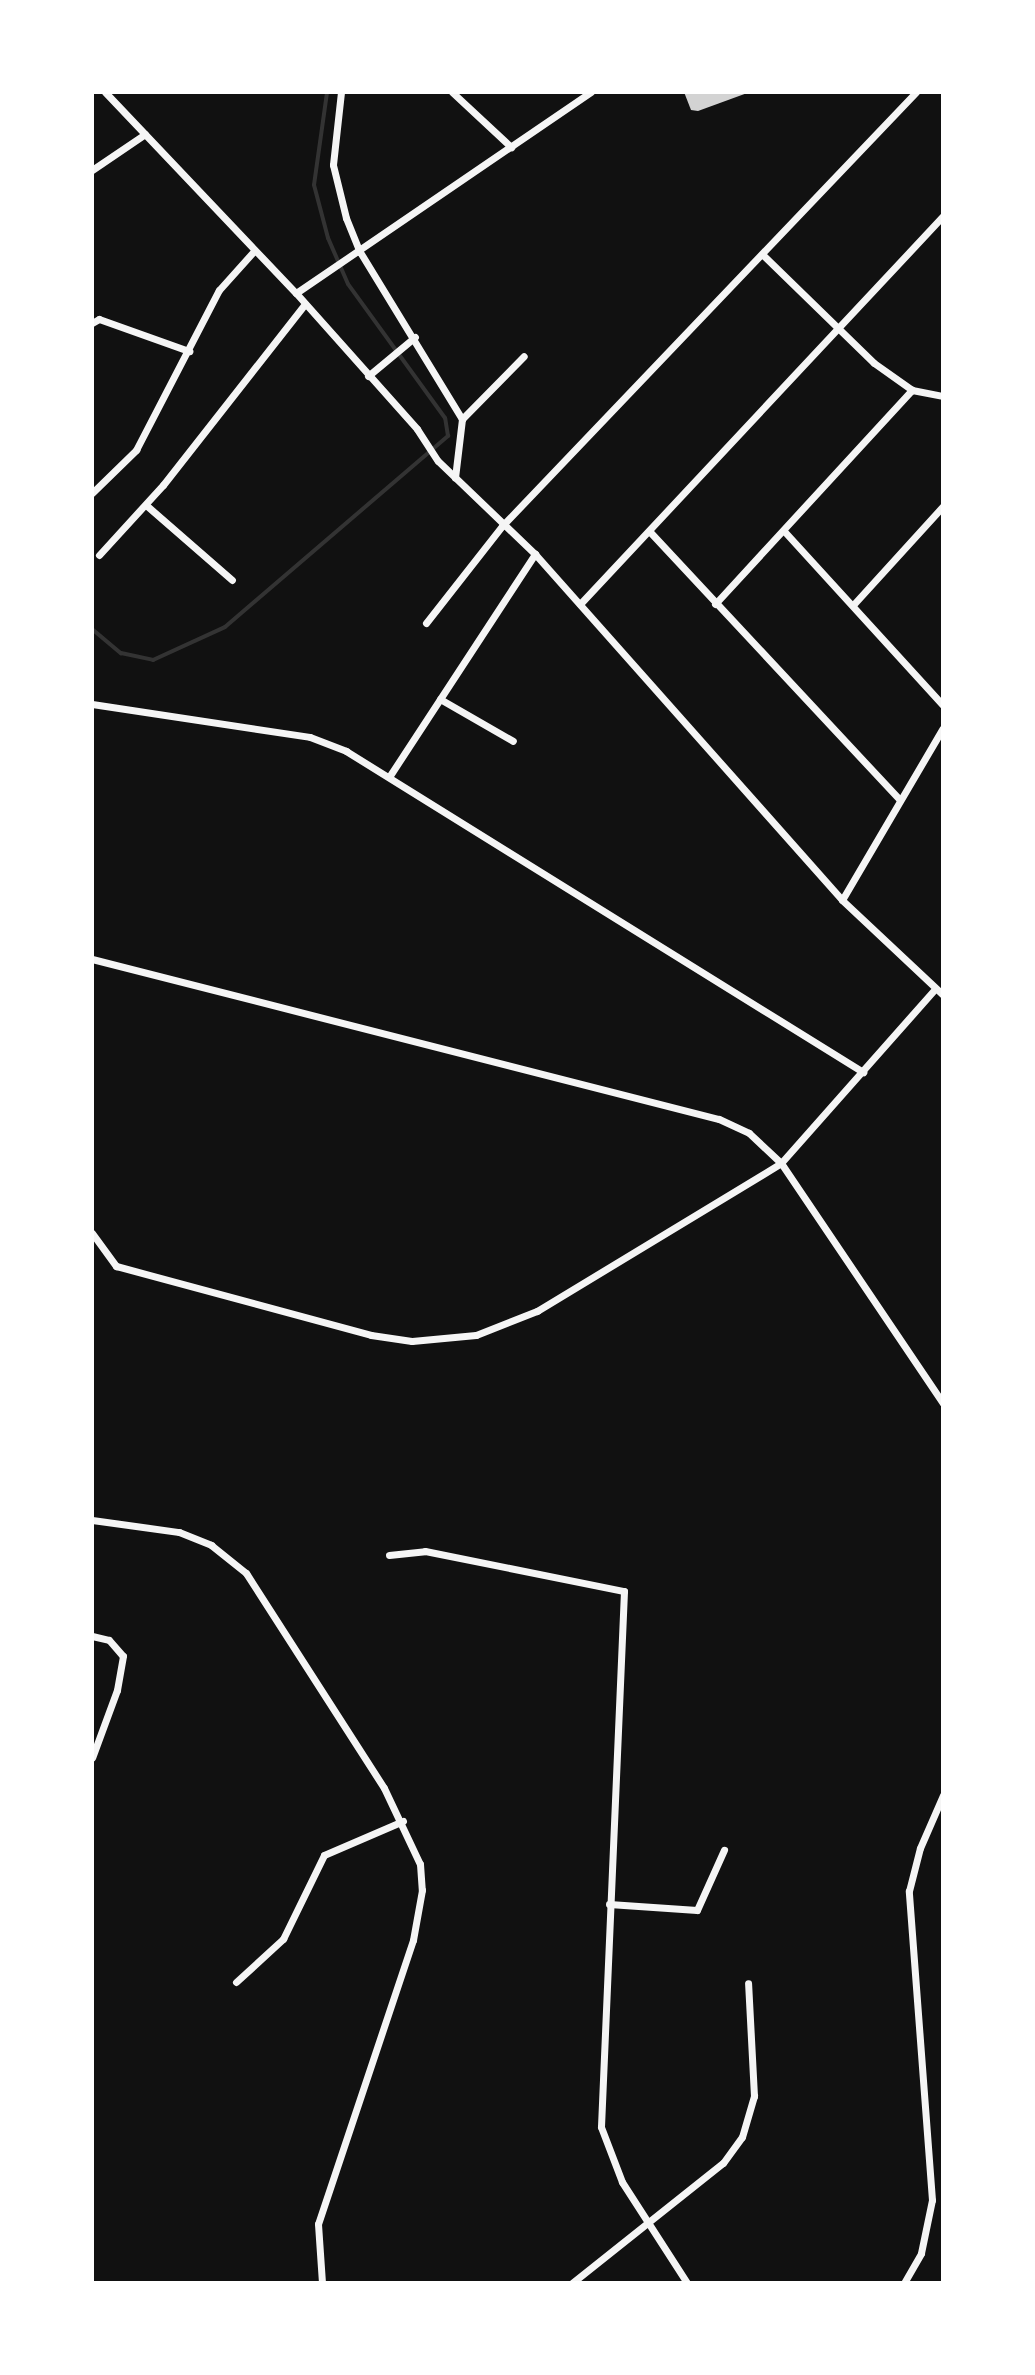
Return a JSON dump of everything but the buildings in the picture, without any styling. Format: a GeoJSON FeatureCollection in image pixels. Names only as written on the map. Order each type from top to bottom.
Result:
{"type":"FeatureCollection","features":[{"type":"Feature","properties":{"kind":"street"},"geometry":{"type":"LineString","coordinates":[[105,92],[296,293],[417,429],[438,461],[502,526],[535,554],[712,759],[842,900],[943,995]]}},
{"type":"Feature","properties":{"kind":"street"},"geometry":{"type":"LineString","coordinates":[[341,92],[333,165],[360,252],[462,419]]}},
{"type":"Feature","properties":{"kind":"street"},"geometry":{"type":"LineString","coordinates":[[452,92],[511,147]]}},
{"type":"Feature","properties":{"kind":"street"},"geometry":{"type":"LineString","coordinates":[[296,293],[591,92]]}},
{"type":"Feature","properties":{"kind":"street"},"geometry":{"type":"LineString","coordinates":[[426,623],[502,526],[764,256],[916,92]]}},
{"type":"Feature","properties":{"kind":"street"},"geometry":{"type":"LineString","coordinates":[[92,170],[145,134]]}},
{"type":"Feature","properties":{"kind":"street"},"geometry":{"type":"LineString","coordinates":[[580,604],[651,533],[746,424],[838,331],[943,216]]}},
{"type":"Feature","properties":{"kind":"street"},"geometry":{"type":"LineString","coordinates":[[92,493],[136,450],[225,279],[254,251]]}},
{"type":"Feature","properties":{"kind":"street"},"geometry":{"type":"LineString","coordinates":[[764,256],[838,331],[912,390],[943,396]]}},
{"type":"Feature","properties":{"kind":"street"},"geometry":{"type":"LineString","coordinates":[[99,555],[146,505],[305,304]]}},
{"type":"Feature","properties":{"kind":"street"},"geometry":{"type":"LineString","coordinates":[[94,319],[189,351]]}},
{"type":"Feature","properties":{"kind":"street"},"geometry":{"type":"LineString","coordinates":[[368,376],[412,340]]}},
{"type":"Feature","properties":{"kind":"street"},"geometry":{"type":"LineString","coordinates":[[455,478],[462,419],[524,356]]}},
{"type":"Feature","properties":{"kind":"street"},"geometry":{"type":"LineString","coordinates":[[715,604],[912,390]]}},
{"type":"Feature","properties":{"kind":"street"},"geometry":{"type":"LineString","coordinates":[[146,505],[232,580]]}},
{"type":"Feature","properties":{"kind":"street"},"geometry":{"type":"LineString","coordinates":[[853,605],[943,506]]}},
{"type":"Feature","properties":{"kind":"street"},"geometry":{"type":"LineString","coordinates":[[784,531],[943,705]]}},
{"type":"Feature","properties":{"kind":"street"},"geometry":{"type":"LineString","coordinates":[[651,533],[899,799]]}},
{"type":"Feature","properties":{"kind":"street"},"geometry":{"type":"LineString","coordinates":[[389,777],[535,554]]}},
{"type":"Feature","properties":{"kind":"street"},"geometry":{"type":"LineString","coordinates":[[440,699],[513,741]]}},
{"type":"Feature","properties":{"kind":"street"},"geometry":{"type":"LineString","coordinates":[[92,704],[310,737],[389,777],[863,1072]]}},
{"type":"Feature","properties":{"kind":"street"},"geometry":{"type":"LineString","coordinates":[[842,900],[943,728]]}},
{"type":"Feature","properties":{"kind":"street"},"geometry":{"type":"LineString","coordinates":[[92,959],[719,1119],[749,1133],[781,1163],[943,1403]]}},
{"type":"Feature","properties":{"kind":"street"},"geometry":{"type":"LineString","coordinates":[[92,1233],[104,1256],[135,1272],[371,1335],[458,1339],[537,1311],[781,1163],[935,989]]}},
{"type":"Feature","properties":{"kind":"street"},"geometry":{"type":"LineString","coordinates":[[92,1520],[179,1532],[211,1545],[246,1573],[403,1821],[420,1864],[422,1890],[413,1940],[318,2224],[322,2283]]}},
{"type":"Feature","properties":{"kind":"street"},"geometry":{"type":"LineString","coordinates":[[389,1555],[425,1551],[624,1591],[601,2127],[622,2182],[687,2283]]}},
{"type":"Feature","properties":{"kind":"street"},"geometry":{"type":"LineString","coordinates":[[92,1636],[115,1645],[123,1668],[92,1758]]}},
{"type":"Feature","properties":{"kind":"street"},"geometry":{"type":"LineString","coordinates":[[904,2283],[923,2245],[932,2200],[909,1891],[920,1848],[943,1795]]}},
{"type":"Feature","properties":{"kind":"street"},"geometry":{"type":"LineString","coordinates":[[236,1982],[283,1939],[324,1855],[403,1821]]}},
{"type":"Feature","properties":{"kind":"street"},"geometry":{"type":"LineString","coordinates":[[609,1904],[697,1910],[724,1850]]}},
{"type":"Feature","properties":{"kind":"street"},"geometry":{"type":"LineString","coordinates":[[572,2283],[723,2163],[742,2137],[755,2087],[746,2016],[748,1983]]}},
{"type":"Feature","properties":{"kind":"waterway"},"geometry":{"type":"LineString","coordinates":[[92,629],[121,653],[153,660],[225,627],[448,436],[445,418],[348,284],[328,238],[314,185],[327,92]]}}]}
